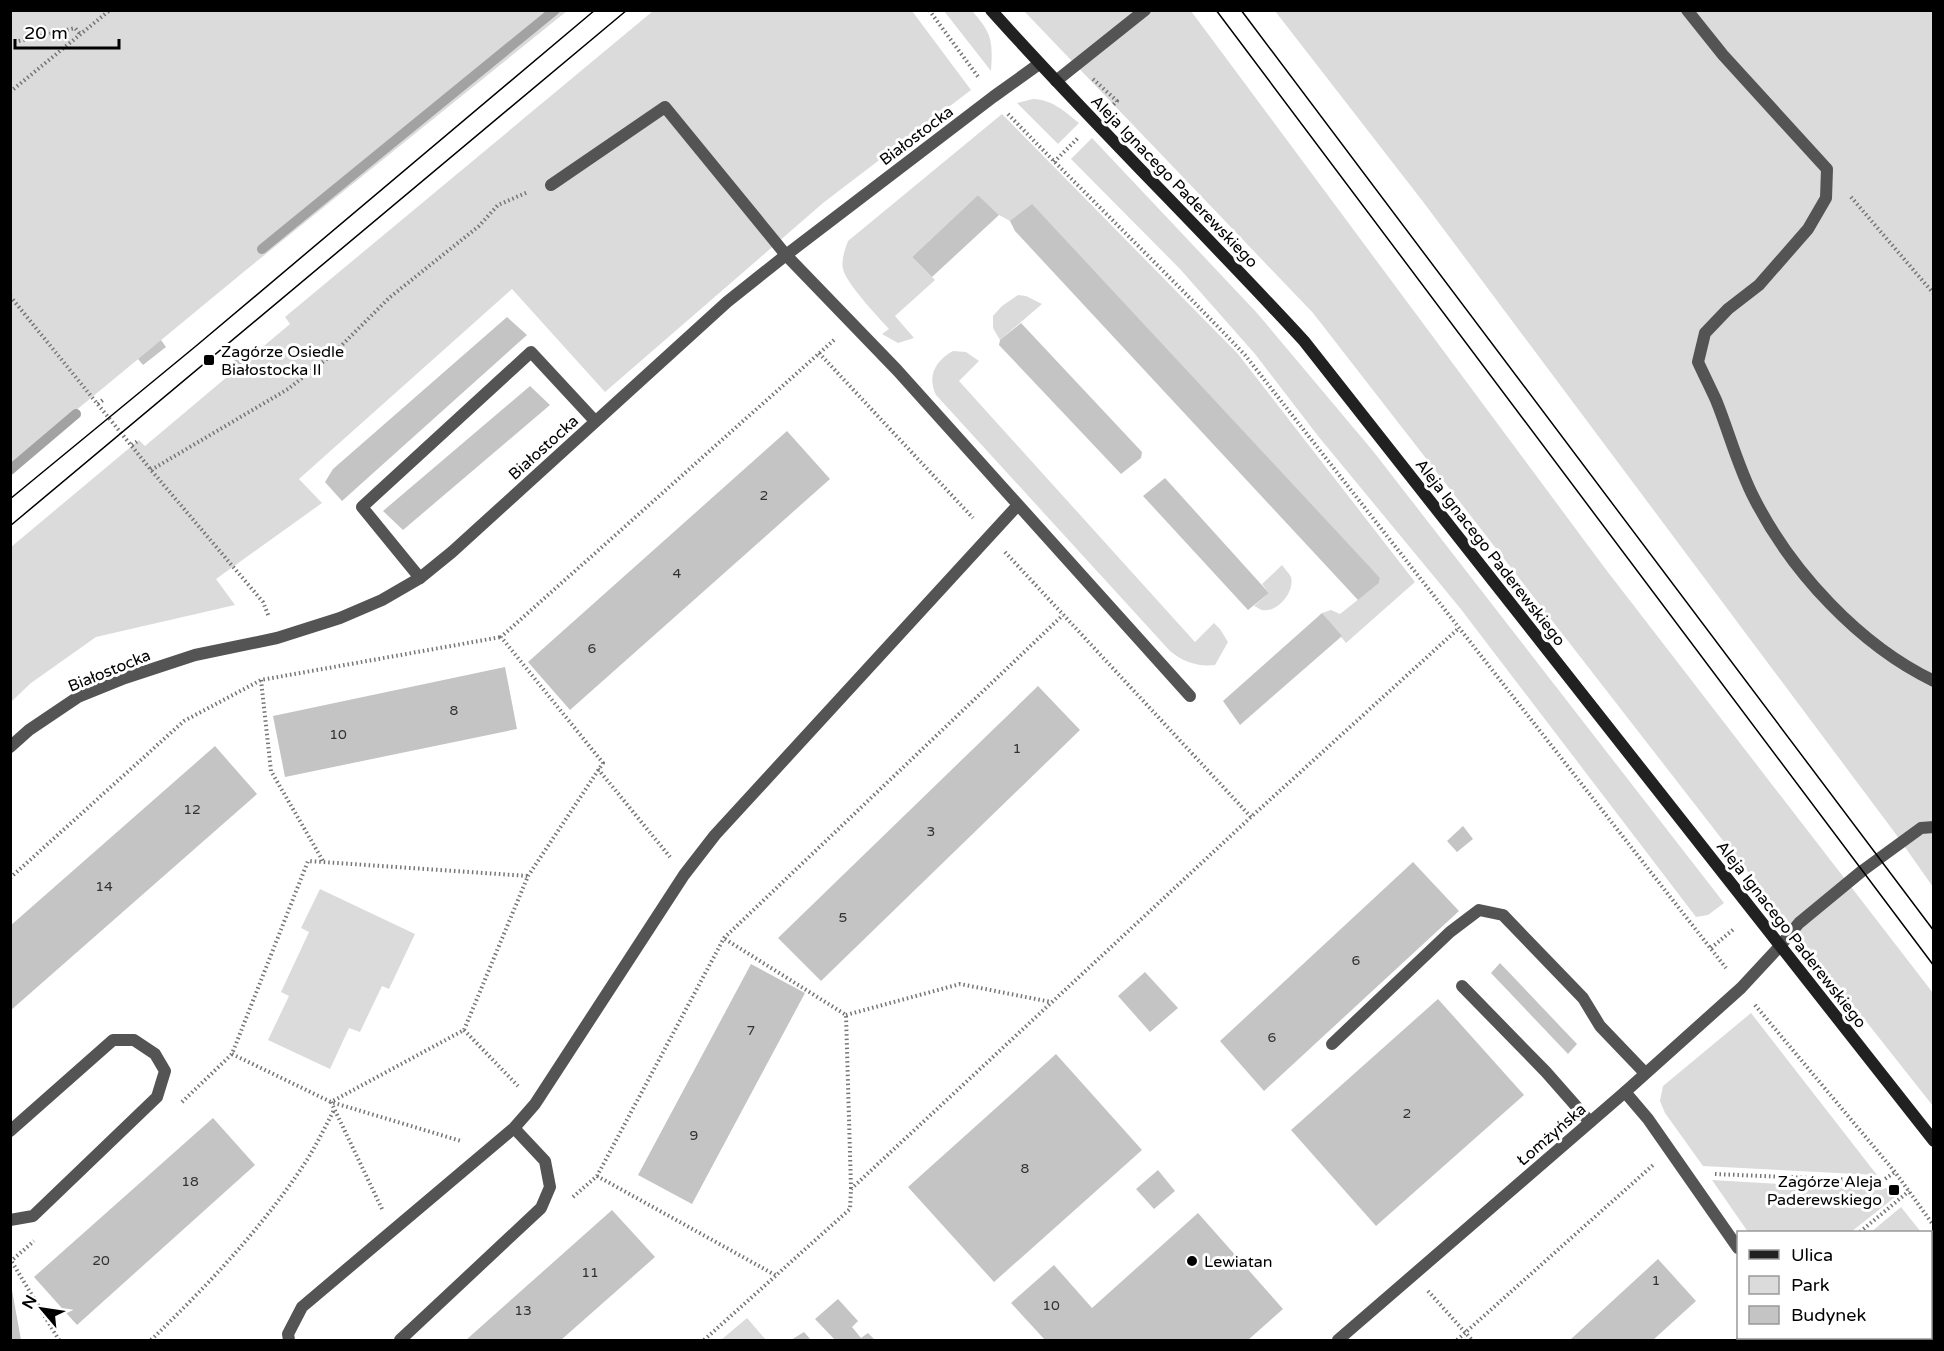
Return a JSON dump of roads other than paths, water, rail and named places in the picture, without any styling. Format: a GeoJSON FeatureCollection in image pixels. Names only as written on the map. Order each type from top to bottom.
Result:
{"type":"FeatureCollection","features":[{"type":"Feature","properties":{"kind":"street","name":"Aleja Ignacego Paderewskiego"},"geometry":{"type":"LineString","coordinates":[[991,10],[1039,64],[1237,268],[1304,341],[1934,1141]]}},
{"type":"Feature","properties":{"kind":"street"},"geometry":{"type":"LineString","coordinates":[[1056,81],[1145,10]]}},
{"type":"Feature","properties":{"kind":"street"},"geometry":{"type":"LineString","coordinates":[[1687,10],[1723,55],[1827,169],[1826,198],[1808,228],[1759,285],[1728,309],[1705,333],[1698,362],[1715,398],[1753,497],[1778,538],[1813,587],[1868,640],[1934,681]]}},
{"type":"Feature","properties":{"kind":"street","name":"Białostocka"},"geometry":{"type":"LineString","coordinates":[[10,747],[29,730],[78,697],[125,678],[195,656],[277,638],[339,618],[382,600],[420,578],[452,552],[727,302],[1039,64]]}},
{"type":"Feature","properties":{"kind":"street"},"geometry":{"type":"LineString","coordinates":[[551,185],[666,107],[786,255],[897,370],[1190,696]]}},
{"type":"Feature","properties":{"kind":"street"},"geometry":{"type":"LineString","coordinates":[[420,578],[362,507],[531,352],[596,421]]}},
{"type":"Feature","properties":{"kind":"street"},"geometry":{"type":"LineString","coordinates":[[289,1341],[288,1334],[302,1307],[514,1128],[535,1104],[684,874],[723,826],[1018,505]]}},
{"type":"Feature","properties":{"kind":"street","name":"Łomżyńska"},"geometry":{"type":"LineString","coordinates":[[1338,1341],[1742,988],[1799,923],[1862,871],[1921,828],[1934,827]]}},
{"type":"Feature","properties":{"kind":"street"},"geometry":{"type":"LineString","coordinates":[[1332,1044],[1450,932],[1479,910],[1503,915],[1583,998],[1600,1026],[1645,1073]]}},
{"type":"Feature","properties":{"kind":"street"},"geometry":{"type":"LineString","coordinates":[[1462,986],[1546,1072],[1590,1122]]}},
{"type":"Feature","properties":{"kind":"street"},"geometry":{"type":"LineString","coordinates":[[10,1131],[113,1040],[134,1040],[155,1054],[165,1071],[158,1097],[33,1216],[10,1220]]}},
{"type":"Feature","properties":{"kind":"street"},"geometry":{"type":"LineString","coordinates":[[1625,1092],[1648,1119],[1737,1247]]}},
{"type":"Feature","properties":{"kind":"street"},"geometry":{"type":"LineString","coordinates":[[400,1341],[541,1208],[550,1187],[545,1161],[514,1128]]}},
{"type":"Feature","properties":{"kind":"waterway"},"geometry":{"type":"LineString","coordinates":[[262,249],[555,10]]}},
{"type":"Feature","properties":{"kind":"waterway"},"geometry":{"type":"LineString","coordinates":[[10,470],[76,414]]}},
{"type":"Feature","properties":{"kind":"tram line"},"geometry":{"type":"LineString","coordinates":[[10,499],[196,346],[595,10]]}},
{"type":"Feature","properties":{"kind":"tram line"},"geometry":{"type":"LineString","coordinates":[[10,526],[627,10]]}},
{"type":"Feature","properties":{"kind":"tram line"},"geometry":{"type":"LineString","coordinates":[[1216,10],[1934,966]]}},
{"type":"Feature","properties":{"kind":"tram line"},"geometry":{"type":"LineString","coordinates":[[1241,10],[1934,931]]}},
{"type":"Feature","properties":{"kind":"place","name":"Zagórze Osiedle Białostocka II"},"geometry":{"type":"Point","coordinates":[209,360]}},
{"type":"Feature","properties":{"kind":"place","name":"Zagórze Aleja Paderewskiego"},"geometry":{"type":"Point","coordinates":[1894,1190]}},
{"type":"Feature","properties":{"kind":"place","name":"Lewiatan"},"geometry":{"type":"Point","coordinates":[1192,1261]}}]}
